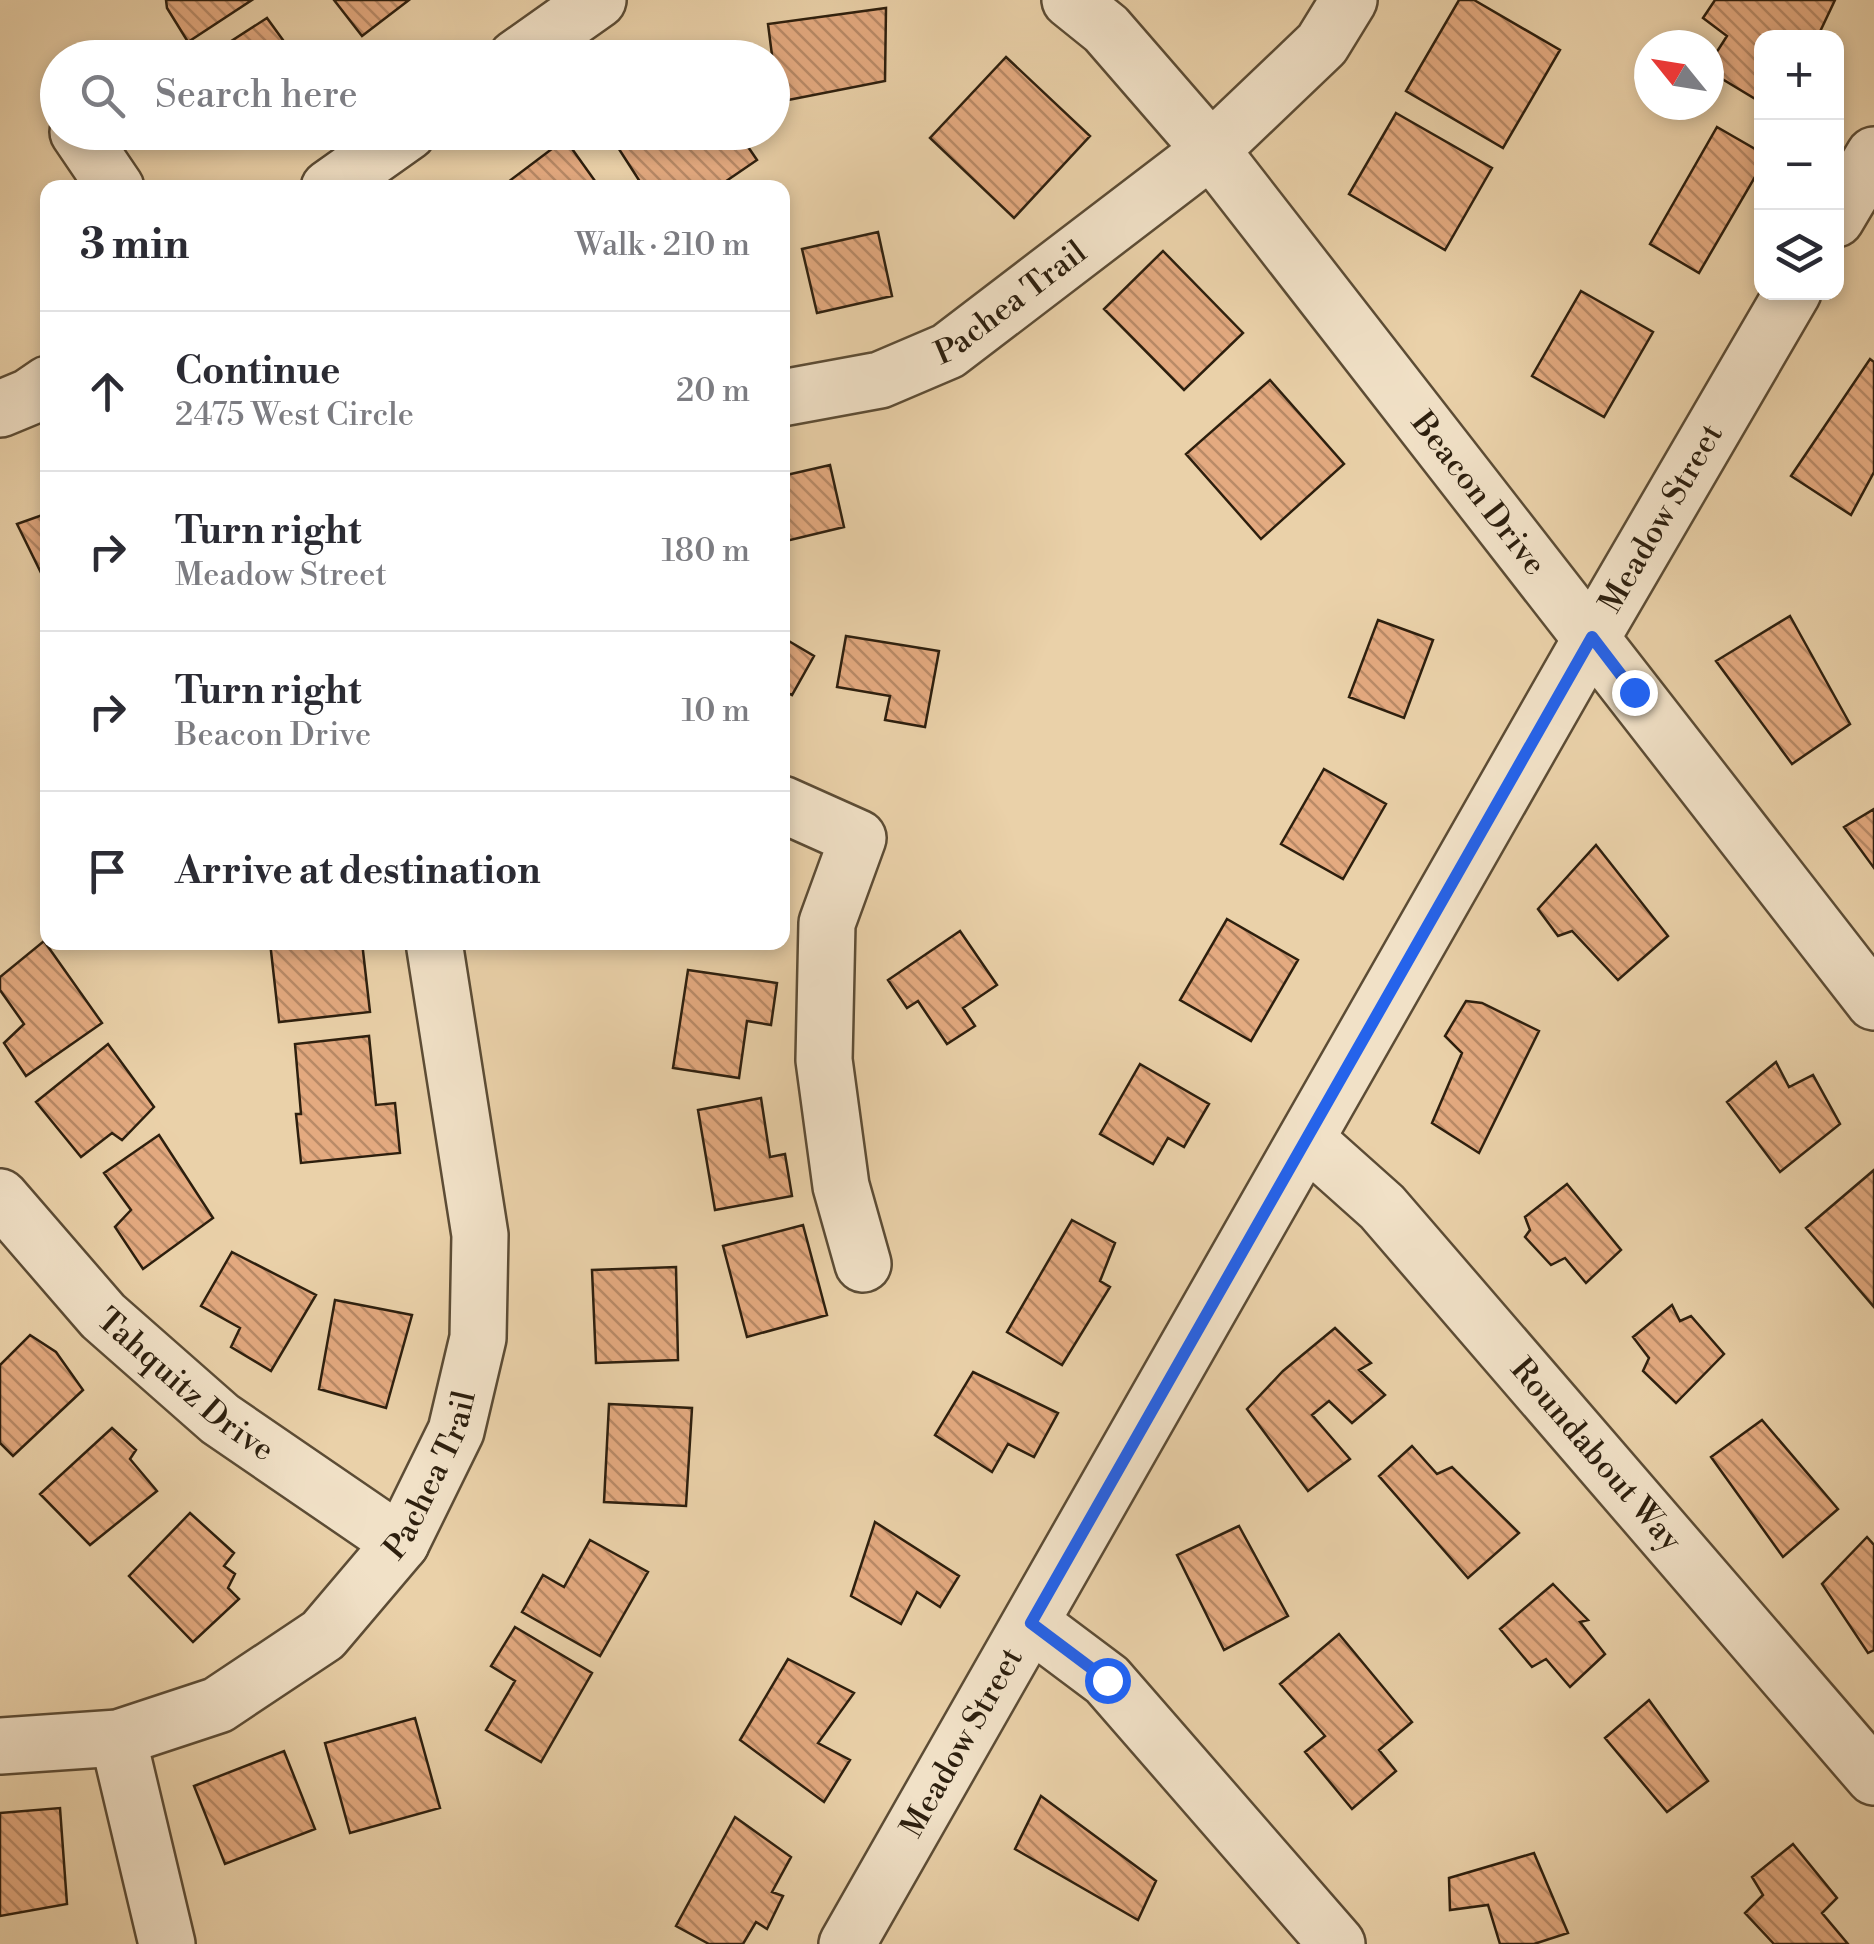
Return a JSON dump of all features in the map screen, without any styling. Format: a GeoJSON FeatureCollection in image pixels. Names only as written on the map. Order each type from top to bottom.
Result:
{"type":"FeatureCollection","features":[{"type":"Feature","properties":{"kind":"street"},"geometry":{"type":"LineString","coordinates":[[541,40],[598,0]]}},
{"type":"Feature","properties":{"kind":"street","name":"Beacon Drive"},"geometry":{"type":"LineString","coordinates":[[1070,0],[1106,29],[1210,150],[1874,1002]]}},
{"type":"Feature","properties":{"kind":"street","name":"Pachea Trail"},"geometry":{"type":"LineString","coordinates":[[790,397],[880,380],[948,351],[1210,150],[1322,44],[1349,0]]}},
{"type":"Feature","properties":{"kind":"street"},"geometry":{"type":"LineString","coordinates":[[90,150],[111,180]]}},
{"type":"Feature","properties":{"kind":"street"},"geometry":{"type":"LineString","coordinates":[[340,180],[383,150]]}},
{"type":"Feature","properties":{"kind":"street"},"geometry":{"type":"LineString","coordinates":[[1841,210],[1874,155]]}},
{"type":"Feature","properties":{"kind":"street","name":"Meadow Street"},"geometry":{"type":"LineString","coordinates":[[847,1944],[1592,637],[1789,300]]}},
{"type":"Feature","properties":{"kind":"street"},"geometry":{"type":"LineString","coordinates":[[0,409],[40,389]]}},
{"type":"Feature","properties":{"kind":"street"},"geometry":{"type":"LineString","coordinates":[[790,808],[858,838],[828,923],[824,1060],[841,1186],[863,1264]]}},
{"type":"Feature","properties":{"kind":"street","name":"Pachea Trail"},"geometry":{"type":"LineString","coordinates":[[0,1746],[118,1738],[218,1705],[324,1635],[401,1543],[456,1431],[478,1338],[480,1235],[435,950]]}},
{"type":"Feature","properties":{"kind":"street","name":"Roundabout Way"},"geometry":{"type":"LineString","coordinates":[[1307,1140],[1382,1208],[1874,1777]]}},
{"type":"Feature","properties":{"kind":"street","name":"Tahquitz Drive"},"geometry":{"type":"LineString","coordinates":[[0,1197],[103,1316],[220,1419],[401,1543]]}},
{"type":"Feature","properties":{"kind":"street"},"geometry":{"type":"LineString","coordinates":[[1031,1623],[1107,1680],[1337,1944]]}},
{"type":"Feature","properties":{"kind":"street"},"geometry":{"type":"LineString","coordinates":[[118,1738],[167,1944]]}},
{"type":"Feature","properties":{"kind":"building"},"geometry":{"type":"Polygon","coordinates":[[[166,0],[252,0],[191,40],[187,40],[166,0]]]}},
{"type":"Feature","properties":{"kind":"building"},"geometry":{"type":"Polygon","coordinates":[[[334,0],[409,0],[362,36],[334,0]]]}},
{"type":"Feature","properties":{"kind":"building"},"geometry":{"type":"Polygon","coordinates":[[[1459,0],[1474,0],[1560,50],[1503,148],[1406,91],[1459,0]]]}},
{"type":"Feature","properties":{"kind":"building"},"geometry":{"type":"Polygon","coordinates":[[[1715,0],[1835,0],[1821,30],[1754,30],[1754,98],[1724,80],[1727,36],[1703,18],[1715,0]]]}},
{"type":"Feature","properties":{"kind":"building"},"geometry":{"type":"Polygon","coordinates":[[[886,8],[885,81],[790,100],[790,40],[770,40],[768,24],[886,8]]]}},
{"type":"Feature","properties":{"kind":"building"},"geometry":{"type":"Polygon","coordinates":[[[267,18],[283,40],[233,40],[267,18]]]}},
{"type":"Feature","properties":{"kind":"building"},"geometry":{"type":"Polygon","coordinates":[[[1006,57],[1090,136],[1014,218],[930,138],[1006,57]]]}},
{"type":"Feature","properties":{"kind":"building"},"geometry":{"type":"Polygon","coordinates":[[[1396,113],[1492,168],[1445,250],[1349,194],[1396,113]]]}},
{"type":"Feature","properties":{"kind":"building"},"geometry":{"type":"Polygon","coordinates":[[[1717,127],[1754,148],[1754,179],[1699,273],[1650,244],[1717,127]]]}},
{"type":"Feature","properties":{"kind":"building"},"geometry":{"type":"Polygon","coordinates":[[[550,150],[573,150],[594,180],[511,180],[550,150]]]}},
{"type":"Feature","properties":{"kind":"building"},"geometry":{"type":"Polygon","coordinates":[[[620,150],[750,150],[757,160],[728,180],[639,180],[620,150]]]}},
{"type":"Feature","properties":{"kind":"building"},"geometry":{"type":"Polygon","coordinates":[[[878,232],[892,296],[817,313],[802,249],[878,232]]]}},
{"type":"Feature","properties":{"kind":"building"},"geometry":{"type":"Polygon","coordinates":[[[1163,251],[1243,333],[1184,390],[1104,309],[1163,251]]]}},
{"type":"Feature","properties":{"kind":"building"},"geometry":{"type":"Polygon","coordinates":[[[1581,291],[1653,332],[1604,417],[1532,376],[1581,291]]]}},
{"type":"Feature","properties":{"kind":"building"},"geometry":{"type":"Polygon","coordinates":[[[1870,359],[1874,362],[1874,472],[1851,515],[1791,476],[1870,359]]]}},
{"type":"Feature","properties":{"kind":"building"},"geometry":{"type":"Polygon","coordinates":[[[1270,380],[1344,464],[1261,539],[1186,454],[1270,380]]]}},
{"type":"Feature","properties":{"kind":"building"},"geometry":{"type":"Polygon","coordinates":[[[830,465],[844,527],[790,540],[790,474],[830,465]]]}},
{"type":"Feature","properties":{"kind":"building"},"geometry":{"type":"Polygon","coordinates":[[[40,516],[40,571],[17,524],[40,516]]]}},
{"type":"Feature","properties":{"kind":"building"},"geometry":{"type":"Polygon","coordinates":[[[1790,616],[1850,724],[1792,764],[1716,661],[1790,616]]]}},
{"type":"Feature","properties":{"kind":"building"},"geometry":{"type":"Polygon","coordinates":[[[1378,620],[1433,640],[1404,718],[1349,697],[1378,620]]]}},
{"type":"Feature","properties":{"kind":"building"},"geometry":{"type":"Polygon","coordinates":[[[846,636],[939,651],[925,727],[885,720],[890,696],[837,687],[846,636]]]}},
{"type":"Feature","properties":{"kind":"building"},"geometry":{"type":"Polygon","coordinates":[[[790,642],[814,656],[790,694],[790,642]]]}},
{"type":"Feature","properties":{"kind":"building"},"geometry":{"type":"Polygon","coordinates":[[[1324,769],[1386,804],[1343,879],[1281,844],[1324,769]]]}},
{"type":"Feature","properties":{"kind":"building"},"geometry":{"type":"Polygon","coordinates":[[[1874,809],[1874,868],[1844,827],[1874,809]]]}},
{"type":"Feature","properties":{"kind":"building"},"geometry":{"type":"Polygon","coordinates":[[[1596,845],[1668,936],[1618,980],[1572,931],[1558,936],[1538,909],[1596,845]]]}},
{"type":"Feature","properties":{"kind":"building"},"geometry":{"type":"Polygon","coordinates":[[[1227,919],[1298,960],[1251,1041],[1180,1000],[1227,919]]]}},
{"type":"Feature","properties":{"kind":"building"},"geometry":{"type":"Polygon","coordinates":[[[960,931],[997,985],[963,1008],[975,1026],[947,1044],[918,1001],[907,1008],[888,980],[960,931]]]}},
{"type":"Feature","properties":{"kind":"building"},"geometry":{"type":"Polygon","coordinates":[[[40,944],[40,950],[50,950],[102,1023],[26,1076],[4,1043],[24,1024],[0,990],[0,977],[40,944]]]}},
{"type":"Feature","properties":{"kind":"building"},"geometry":{"type":"Polygon","coordinates":[[[271,950],[363,950],[370,1012],[279,1022],[271,950]]]}},
{"type":"Feature","properties":{"kind":"building"},"geometry":{"type":"Polygon","coordinates":[[[688,970],[777,983],[771,1025],[747,1021],[739,1078],[673,1068],[688,970]]]}},
{"type":"Feature","properties":{"kind":"building"},"geometry":{"type":"Polygon","coordinates":[[[1466,1001],[1482,1003],[1539,1031],[1479,1153],[1432,1123],[1462,1053],[1445,1036],[1466,1001]]]}},
{"type":"Feature","properties":{"kind":"building"},"geometry":{"type":"Polygon","coordinates":[[[369,1036],[376,1105],[395,1103],[400,1153],[301,1163],[295,1044],[369,1036]]]}},
{"type":"Feature","properties":{"kind":"building"},"geometry":{"type":"Polygon","coordinates":[[[108,1044],[154,1107],[122,1140],[112,1133],[81,1157],[36,1102],[108,1044]]]}},
{"type":"Feature","properties":{"kind":"building"},"geometry":{"type":"Polygon","coordinates":[[[1776,1062],[1789,1087],[1813,1075],[1840,1124],[1780,1172],[1727,1102],[1776,1062]]]}},
{"type":"Feature","properties":{"kind":"building"},"geometry":{"type":"Polygon","coordinates":[[[1140,1064],[1209,1104],[1184,1147],[1168,1138],[1153,1164],[1100,1134],[1140,1064]]]}},
{"type":"Feature","properties":{"kind":"building"},"geometry":{"type":"Polygon","coordinates":[[[761,1098],[770,1157],[785,1154],[792,1196],[715,1210],[698,1110],[761,1098]]]}},
{"type":"Feature","properties":{"kind":"building"},"geometry":{"type":"Polygon","coordinates":[[[159,1135],[213,1218],[143,1269],[115,1227],[131,1210],[104,1173],[159,1135]]]}},
{"type":"Feature","properties":{"kind":"building"},"geometry":{"type":"Polygon","coordinates":[[[1874,1170],[1874,1307],[1806,1228],[1874,1170]]]}},
{"type":"Feature","properties":{"kind":"building"},"geometry":{"type":"Polygon","coordinates":[[[1567,1184],[1621,1250],[1586,1283],[1565,1258],[1551,1265],[1525,1237],[1530,1230],[1525,1217],[1567,1184]]]}},
{"type":"Feature","properties":{"kind":"building"},"geometry":{"type":"Polygon","coordinates":[[[1072,1220],[1115,1243],[1100,1281],[1110,1287],[1062,1365],[1007,1332],[1072,1220]]]}},
{"type":"Feature","properties":{"kind":"building"},"geometry":{"type":"Polygon","coordinates":[[[803,1225],[827,1315],[747,1337],[723,1246],[803,1225]]]}},
{"type":"Feature","properties":{"kind":"building"},"geometry":{"type":"Polygon","coordinates":[[[232,1252],[316,1295],[271,1371],[231,1347],[240,1328],[201,1306],[232,1252]]]}},
{"type":"Feature","properties":{"kind":"building"},"geometry":{"type":"Polygon","coordinates":[[[676,1267],[678,1360],[596,1363],[592,1270],[676,1267]]]}},
{"type":"Feature","properties":{"kind":"building"},"geometry":{"type":"Polygon","coordinates":[[[335,1300],[412,1315],[386,1408],[319,1389],[335,1300]]]}},
{"type":"Feature","properties":{"kind":"building"},"geometry":{"type":"Polygon","coordinates":[[[1672,1305],[1680,1321],[1691,1316],[1724,1354],[1676,1403],[1643,1371],[1649,1358],[1633,1337],[1672,1305]]]}},
{"type":"Feature","properties":{"kind":"building"},"geometry":{"type":"Polygon","coordinates":[[[1335,1328],[1371,1363],[1359,1370],[1385,1395],[1352,1423],[1329,1401],[1312,1415],[1350,1459],[1308,1491],[1247,1409],[1283,1371],[1335,1328]]]}},
{"type":"Feature","properties":{"kind":"building"},"geometry":{"type":"Polygon","coordinates":[[[30,1335],[56,1352],[83,1390],[13,1456],[0,1443],[0,1365],[30,1335]]]}},
{"type":"Feature","properties":{"kind":"building"},"geometry":{"type":"Polygon","coordinates":[[[973,1372],[1058,1413],[1034,1457],[1008,1444],[992,1472],[935,1435],[973,1372]]]}},
{"type":"Feature","properties":{"kind":"building"},"geometry":{"type":"Polygon","coordinates":[[[609,1404],[692,1408],[686,1506],[604,1502],[609,1404]]]}},
{"type":"Feature","properties":{"kind":"building"},"geometry":{"type":"Polygon","coordinates":[[[1762,1420],[1838,1509],[1783,1557],[1711,1457],[1762,1420]]]}},
{"type":"Feature","properties":{"kind":"building"},"geometry":{"type":"Polygon","coordinates":[[[112,1428],[136,1450],[130,1459],[157,1491],[90,1545],[40,1494],[112,1428]]]}},
{"type":"Feature","properties":{"kind":"building"},"geometry":{"type":"Polygon","coordinates":[[[1412,1446],[1437,1474],[1452,1467],[1519,1533],[1468,1578],[1379,1476],[1412,1446]]]}},
{"type":"Feature","properties":{"kind":"building"},"geometry":{"type":"Polygon","coordinates":[[[190,1513],[234,1553],[224,1566],[235,1574],[228,1588],[239,1599],[193,1642],[129,1576],[190,1513]]]}},
{"type":"Feature","properties":{"kind":"building"},"geometry":{"type":"Polygon","coordinates":[[[875,1522],[959,1576],[940,1607],[917,1592],[901,1624],[851,1596],[875,1522]]]}},
{"type":"Feature","properties":{"kind":"building"},"geometry":{"type":"Polygon","coordinates":[[[1239,1526],[1288,1616],[1224,1650],[1177,1555],[1239,1526]]]}},
{"type":"Feature","properties":{"kind":"building"},"geometry":{"type":"Polygon","coordinates":[[[1867,1537],[1874,1545],[1874,1650],[1868,1653],[1822,1584],[1867,1537]]]}},
{"type":"Feature","properties":{"kind":"building"},"geometry":{"type":"Polygon","coordinates":[[[590,1540],[648,1572],[600,1656],[522,1612],[543,1575],[564,1587],[590,1540]]]}},
{"type":"Feature","properties":{"kind":"building"},"geometry":{"type":"Polygon","coordinates":[[[1553,1584],[1588,1620],[1580,1622],[1605,1654],[1570,1687],[1546,1659],[1532,1667],[1500,1629],[1553,1584]]]}},
{"type":"Feature","properties":{"kind":"building"},"geometry":{"type":"Polygon","coordinates":[[[515,1627],[592,1673],[541,1762],[486,1730],[515,1681],[491,1666],[515,1627]]]}},
{"type":"Feature","properties":{"kind":"building"},"geometry":{"type":"Polygon","coordinates":[[[1339,1634],[1412,1722],[1379,1750],[1396,1771],[1352,1809],[1305,1752],[1325,1736],[1280,1684],[1339,1634]]]}},
{"type":"Feature","properties":{"kind":"building"},"geometry":{"type":"Polygon","coordinates":[[[788,1659],[854,1693],[818,1743],[850,1760],[824,1802],[740,1740],[788,1659]]]}},
{"type":"Feature","properties":{"kind":"building"},"geometry":{"type":"Polygon","coordinates":[[[1649,1700],[1708,1781],[1667,1812],[1605,1738],[1649,1700]]]}},
{"type":"Feature","properties":{"kind":"building"},"geometry":{"type":"Polygon","coordinates":[[[415,1718],[440,1808],[350,1833],[325,1743],[415,1718]]]}},
{"type":"Feature","properties":{"kind":"building"},"geometry":{"type":"Polygon","coordinates":[[[284,1751],[315,1829],[225,1864],[194,1786],[284,1751]]]}},
{"type":"Feature","properties":{"kind":"building"},"geometry":{"type":"Polygon","coordinates":[[[1041,1796],[1156,1881],[1138,1920],[1015,1849],[1041,1796]]]}},
{"type":"Feature","properties":{"kind":"building"},"geometry":{"type":"Polygon","coordinates":[[[60,1808],[67,1904],[0,1916],[0,1813],[60,1808]]]}},
{"type":"Feature","properties":{"kind":"building"},"geometry":{"type":"Polygon","coordinates":[[[735,1817],[791,1857],[772,1892],[783,1896],[767,1929],[756,1922],[743,1944],[709,1944],[676,1926],[735,1817]]]}},
{"type":"Feature","properties":{"kind":"building"},"geometry":{"type":"Polygon","coordinates":[[[1793,1844],[1837,1898],[1822,1913],[1848,1944],[1774,1944],[1745,1913],[1763,1895],[1752,1877],[1793,1844]]]}},
{"type":"Feature","properties":{"kind":"building"},"geometry":{"type":"Polygon","coordinates":[[[1534,1853],[1568,1933],[1534,1944],[1500,1944],[1488,1905],[1450,1910],[1449,1878],[1534,1853]]]}},
{"type":"Feature","properties":{"kind":"route"},"geometry":{"type":"LineString","coordinates":[[1107,1680],[1031,1623],[1592,637],[1634,692]]}}]}
